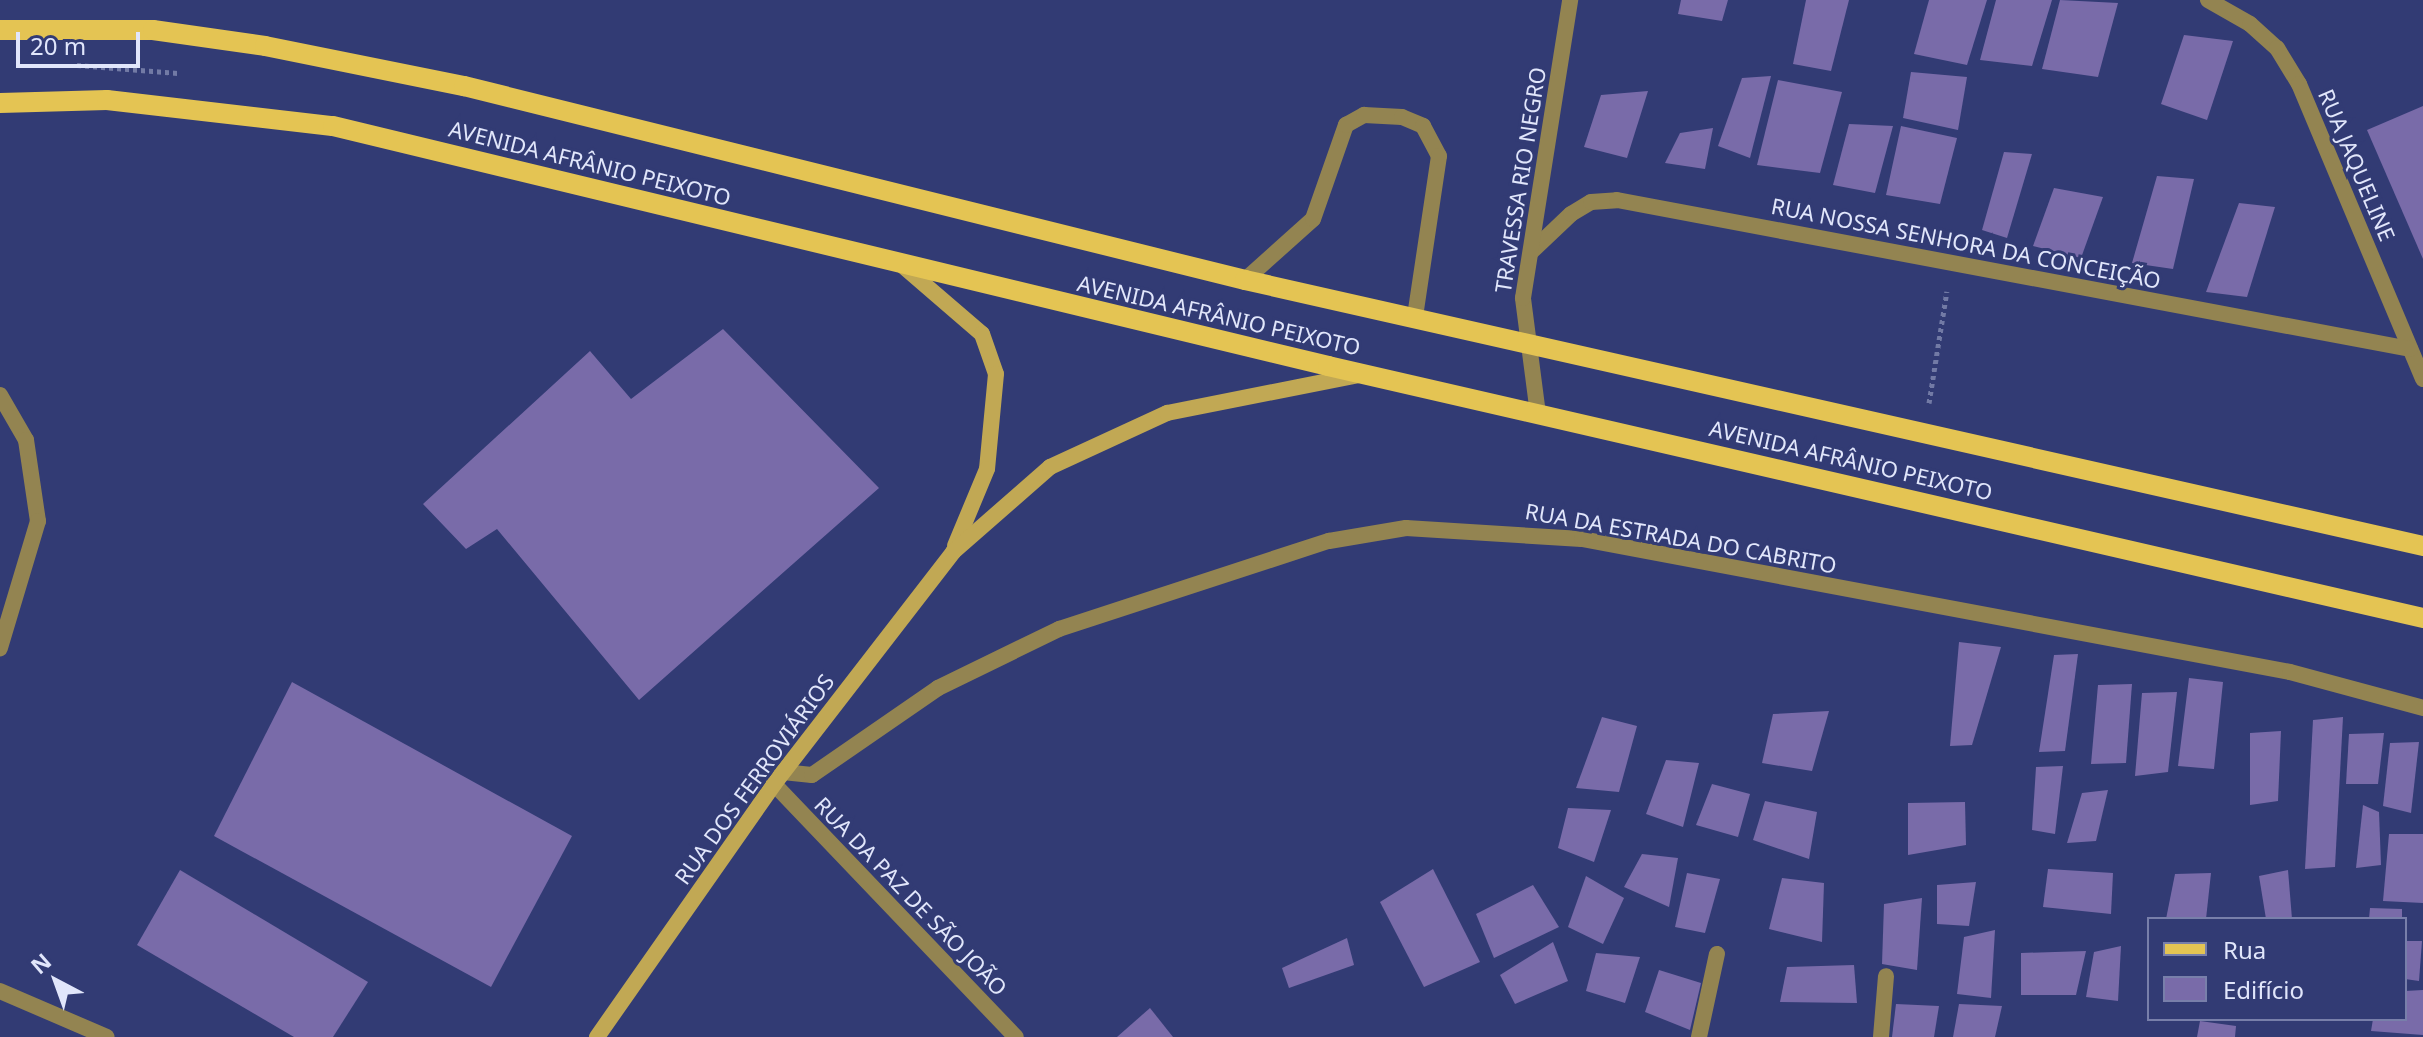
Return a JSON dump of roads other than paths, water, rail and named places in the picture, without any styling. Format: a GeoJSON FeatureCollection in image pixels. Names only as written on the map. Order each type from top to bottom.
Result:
{"type":"FeatureCollection","features":[{"type":"Feature","properties":{"kind":"main road","name":"AVENIDA AFRÂNIO PEIXOTO"},"geometry":{"type":"LineString","coordinates":[[0,30],[153,30],[360,64],[1245,280],[1924,436],[2423,546]]}},
{"type":"Feature","properties":{"kind":"main road","name":"AVENIDA AFRÂNIO PEIXOTO"},"geometry":{"type":"LineString","coordinates":[[0,103],[107,100],[333,126],[903,266],[2423,618]]}},
{"type":"Feature","properties":{"kind":"main road","name":"RUA DOS FERROVIÁRIOS"},"geometry":{"type":"LineString","coordinates":[[903,266],[953,304],[982,334],[996,374],[987,469],[953,552]]}},
{"type":"Feature","properties":{"kind":"main road","name":"RUA DOS FERROVIÁRIOS"},"geometry":{"type":"LineString","coordinates":[[597,1037],[778,778],[953,552],[1050,467],[1109,437],[1167,413],[1365,374]]}},
{"type":"Feature","properties":{"kind":"street","name":"TRAVESSA RIO NEGRO"},"geometry":{"type":"LineString","coordinates":[[1538,414],[1523,298],[1570,0]]}},
{"type":"Feature","properties":{"kind":"street","name":"RUA JAQUELINE"},"geometry":{"type":"LineString","coordinates":[[2208,0],[2250,24],[2277,48],[2299,84],[2423,379]]}},
{"type":"Feature","properties":{"kind":"street"},"geometry":{"type":"LineString","coordinates":[[1245,280],[1313,219],[1346,125],[1364,115],[1402,117],[1423,126],[1439,156],[1415,317]]}},
{"type":"Feature","properties":{"kind":"street","name":"RUA NOSSA SENHORA DA CONCEIÇÃO"},"geometry":{"type":"LineString","coordinates":[[1531,252],[1571,214],[1591,202],[1617,200],[2410,349]]}},
{"type":"Feature","properties":{"kind":"street"},"geometry":{"type":"LineString","coordinates":[[0,395],[26,440],[38,521],[0,648]]}},
{"type":"Feature","properties":{"kind":"street","name":"RUA DA ESTRADA DO CABRITO"},"geometry":{"type":"LineString","coordinates":[[778,778],[812,775],[938,688],[1059,629],[1329,541],[1406,528],[1582,539],[2290,672],[2423,708]]}},
{"type":"Feature","properties":{"kind":"street","name":"RUA DA PAZ DE SÃO JOÃO"},"geometry":{"type":"LineString","coordinates":[[778,778],[1016,1037]]}},
{"type":"Feature","properties":{"kind":"street"},"geometry":{"type":"LineString","coordinates":[[1699,1037],[1717,954]]}},
{"type":"Feature","properties":{"kind":"street"},"geometry":{"type":"LineString","coordinates":[[1881,1037],[1886,976]]}},
{"type":"Feature","properties":{"kind":"street"},"geometry":{"type":"LineString","coordinates":[[0,991],[107,1037]]}}]}
